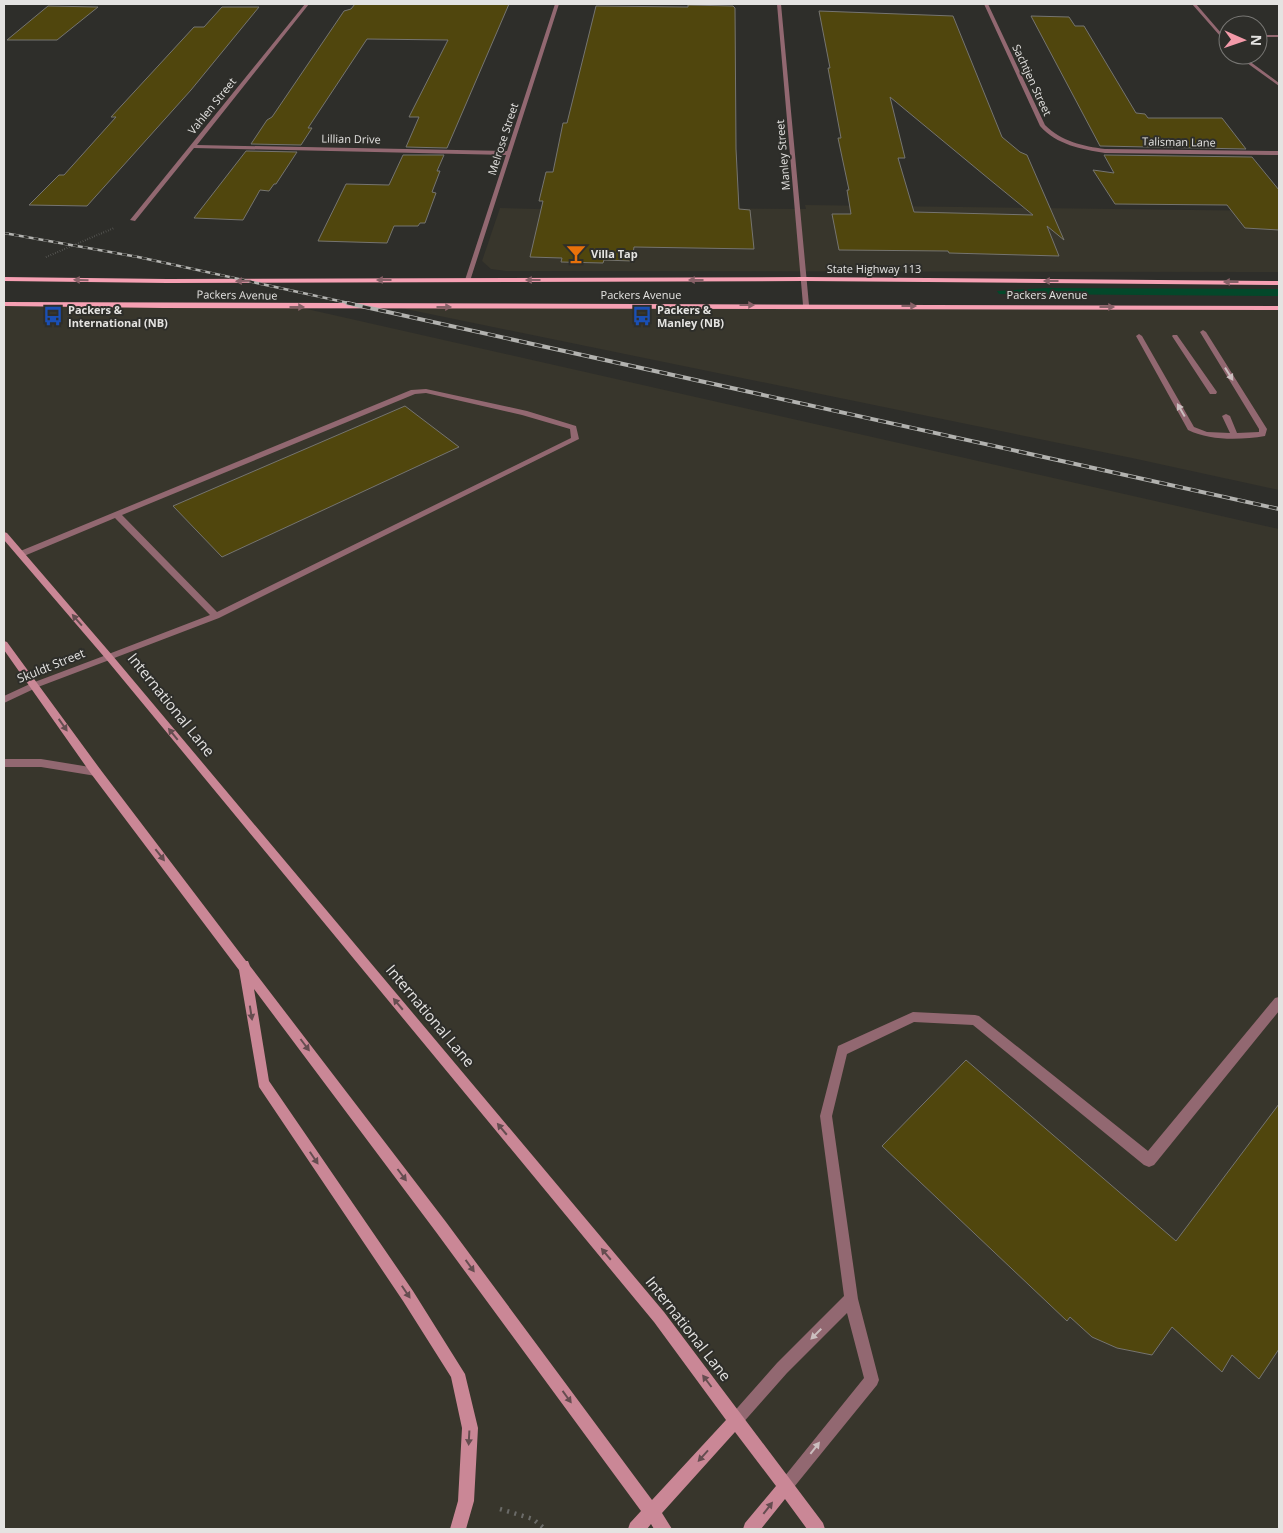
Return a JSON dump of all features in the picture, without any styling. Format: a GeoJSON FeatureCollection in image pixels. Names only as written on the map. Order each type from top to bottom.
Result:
{"type":"FeatureCollection","features":[{"type":"Feature","properties":{"kind":"main road","name":"Packers Avenue"},"geometry":{"type":"LineString","coordinates":[[4,279],[468,280]]}},
{"type":"Feature","properties":{"kind":"main road","name":"State Highway 113"},"geometry":{"type":"LineString","coordinates":[[468,280],[804,279],[1279,283]]}},
{"type":"Feature","properties":{"kind":"main road","name":"Packers Avenue"},"geometry":{"type":"LineString","coordinates":[[4,304],[355,307],[806,305],[1279,308]]}},
{"type":"Feature","properties":{"kind":"main road","name":"International Lane"},"geometry":{"type":"LineString","coordinates":[[4,535],[109,657],[659,1317],[817,1529]]}},
{"type":"Feature","properties":{"kind":"main road"},"geometry":{"type":"LineString","coordinates":[[4,644],[96,772],[244,964],[442,1227],[664,1529]]}},
{"type":"Feature","properties":{"kind":"main road"},"geometry":{"type":"LineString","coordinates":[[244,964],[263,1083],[408,1296],[458,1374],[470,1428],[466,1501],[458,1529]]}},
{"type":"Feature","properties":{"kind":"main road"},"geometry":{"type":"LineString","coordinates":[[636,1529],[736,1420]]}},
{"type":"Feature","properties":{"kind":"main road"},"geometry":{"type":"LineString","coordinates":[[751,1529],[785,1486]]}},
{"type":"Feature","properties":{"kind":"street","name":"Vahlen Street"},"geometry":{"type":"LineString","coordinates":[[133,220],[307,4]]}},
{"type":"Feature","properties":{"kind":"street","name":"Melrose Street"},"geometry":{"type":"LineString","coordinates":[[468,280],[557,4]]}},
{"type":"Feature","properties":{"kind":"street","name":"Manley Street"},"geometry":{"type":"LineString","coordinates":[[779,4],[806,305]]}},
{"type":"Feature","properties":{"kind":"street","name":"Sachtjen Street"},"geometry":{"type":"LineString","coordinates":[[986,4],[1043,126],[1050,135],[1079,146]]}},
{"type":"Feature","properties":{"kind":"street"},"geometry":{"type":"LineString","coordinates":[[1194,4],[1218,33]]}},
{"type":"Feature","properties":{"kind":"street"},"geometry":{"type":"LineString","coordinates":[[1252,65],[1279,85]]}},
{"type":"Feature","properties":{"kind":"street","name":"Lillian Drive"},"geometry":{"type":"LineString","coordinates":[[193,146],[509,153]]}},
{"type":"Feature","properties":{"kind":"street","name":"Talisman Lane"},"geometry":{"type":"LineString","coordinates":[[1079,146],[1105,151],[1279,153]]}},
{"type":"Feature","properties":{"kind":"street"},"geometry":{"type":"LineString","coordinates":[[1138,336],[1191,428],[1198,432],[1210,434],[1262,434],[1263,429],[1203,332]]}},
{"type":"Feature","properties":{"kind":"street"},"geometry":{"type":"LineString","coordinates":[[1175,336],[1213,392]]}},
{"type":"Feature","properties":{"kind":"street","name":"Skuldt Street"},"geometry":{"type":"LineString","coordinates":[[4,700],[35,685],[216,616],[575,439],[573,428],[524,413],[426,391],[414,392],[116,515]]}},
{"type":"Feature","properties":{"kind":"street"},"geometry":{"type":"LineString","coordinates":[[1226,416],[1234,434]]}},
{"type":"Feature","properties":{"kind":"street"},"geometry":{"type":"LineString","coordinates":[[21,554],[116,515],[216,616]]}},
{"type":"Feature","properties":{"kind":"street"},"geometry":{"type":"LineString","coordinates":[[4,763],[41,763],[96,772]]}},
{"type":"Feature","properties":{"kind":"street"},"geometry":{"type":"LineString","coordinates":[[785,1486],[872,1380],[851,1299],[826,1116],[842,1050],[913,1016],[976,1020],[1149,1160],[1279,1002]]}},
{"type":"Feature","properties":{"kind":"street"},"geometry":{"type":"LineString","coordinates":[[736,1420],[782,1368],[851,1299]]}},
{"type":"Feature","properties":{"kind":"path"},"geometry":{"type":"LineString","coordinates":[[42,259],[133,220]]}},
{"type":"Feature","properties":{"kind":"path"},"geometry":{"type":"LineString","coordinates":[[500,1509],[533,1519],[545,1529]]}},
{"type":"Feature","properties":{"kind":"shaded area"},"geometry":{"type":"Polygon","coordinates":[[[805,205],[1279,211],[1279,272],[506,271],[491,269],[482,261],[500,208],[646,212],[647,208],[806,209],[805,205]]]}},
{"type":"Feature","properties":{"kind":"shaded area"},"geometry":{"type":"Polygon","coordinates":[[[4,304],[298,307],[1279,529],[1279,1529],[4,1529],[4,304]]]}},
{"type":"Feature","properties":{"kind":"shaded area"},"geometry":{"type":"Polygon","coordinates":[[[806,305],[1279,308],[1279,490],[1132,458],[396,307],[806,305]]]}},
{"type":"Feature","properties":{"kind":"green space"},"geometry":{"type":"Polygon","coordinates":[[[1046,288],[1279,289],[1279,296],[999,294],[997,291],[1046,288]]]}},
{"type":"Feature","properties":{"kind":"building"},"geometry":{"type":"Polygon","coordinates":[[[355,4],[509,4],[447,148],[406,147],[419,117],[409,117],[448,40],[367,39],[308,128],[312,128],[301,145],[251,144],[267,120],[272,117],[344,11],[351,9],[355,4]]]}},
{"type":"Feature","properties":{"kind":"building"},"geometry":{"type":"Polygon","coordinates":[[[688,5],[733,6],[735,8],[736,149],[739,209],[750,210],[754,249],[634,247],[632,261],[604,260],[603,263],[561,262],[562,258],[530,257],[543,201],[539,201],[546,172],[553,172],[563,123],[567,123],[596,6],[688,7],[688,5]]]}},
{"type":"Feature","properties":{"kind":"building"},"geometry":{"type":"Polygon","coordinates":[[[48,6],[98,7],[57,40],[7,40],[48,6]]]}},
{"type":"Feature","properties":{"kind":"building"},"geometry":{"type":"Polygon","coordinates":[[[222,7],[259,7],[191,90],[87,206],[29,205],[59,175],[64,175],[116,117],[111,117],[194,27],[204,27],[222,7]]]}},
{"type":"Feature","properties":{"kind":"building"},"geometry":{"type":"Polygon","coordinates":[[[819,11],[953,16],[1002,137],[1020,152],[1027,155],[1064,240],[1047,226],[1059,256],[949,253],[948,251],[839,250],[832,214],[851,214],[847,190],[849,190],[838,138],[841,138],[828,68],[830,68],[819,11]],[[890,97],[905,158],[898,158],[914,212],[1033,215],[890,97]]]}},
{"type":"Feature","properties":{"kind":"building"},"geometry":{"type":"Polygon","coordinates":[[[1031,16],[1069,17],[1075,26],[1084,26],[1136,113],[1145,114],[1148,118],[1222,118],[1246,149],[1100,146],[1031,16]]]}},
{"type":"Feature","properties":{"kind":"building"},"geometry":{"type":"Polygon","coordinates":[[[246,151],[297,152],[276,184],[269,191],[260,190],[243,220],[194,218],[246,151]]]}},
{"type":"Feature","properties":{"kind":"building"},"geometry":{"type":"Polygon","coordinates":[[[403,155],[444,155],[437,171],[440,171],[432,192],[436,193],[425,223],[420,223],[418,226],[394,226],[387,243],[318,241],[346,184],[389,185],[403,155]]]}},
{"type":"Feature","properties":{"kind":"building"},"geometry":{"type":"Polygon","coordinates":[[[1104,155],[1252,157],[1279,190],[1279,230],[1245,228],[1227,205],[1115,204],[1093,170],[1114,173],[1104,155]]]}},
{"type":"Feature","properties":{"kind":"building"},"geometry":{"type":"Polygon","coordinates":[[[405,406],[459,447],[222,557],[173,506],[405,406]]]}},
{"type":"Feature","properties":{"kind":"building"},"geometry":{"type":"Polygon","coordinates":[[[966,1060],[1176,1241],[1279,1104],[1279,1349],[1259,1379],[1232,1355],[1222,1372],[1172,1327],[1152,1355],[1117,1348],[1092,1337],[1070,1317],[1067,1321],[882,1146],[966,1060]]]}},
{"type":"Feature","properties":{"kind":"railway"},"geometry":{"type":"LineString","coordinates":[[4,233],[138,257],[353,304]]}},
{"type":"Feature","properties":{"kind":"railway"},"geometry":{"type":"LineString","coordinates":[[347,303],[1279,509]]}},
{"type":"Feature","properties":{"kind":"place","name":"Villa Tap"},"geometry":{"type":"Point","coordinates":[576,254]}},
{"type":"Feature","properties":{"kind":"place","name":"Packers & International (NB)"},"geometry":{"type":"Point","coordinates":[53,316]}},
{"type":"Feature","properties":{"kind":"place","name":"Packers & Manley (NB)"},"geometry":{"type":"Point","coordinates":[642,316]}}]}
